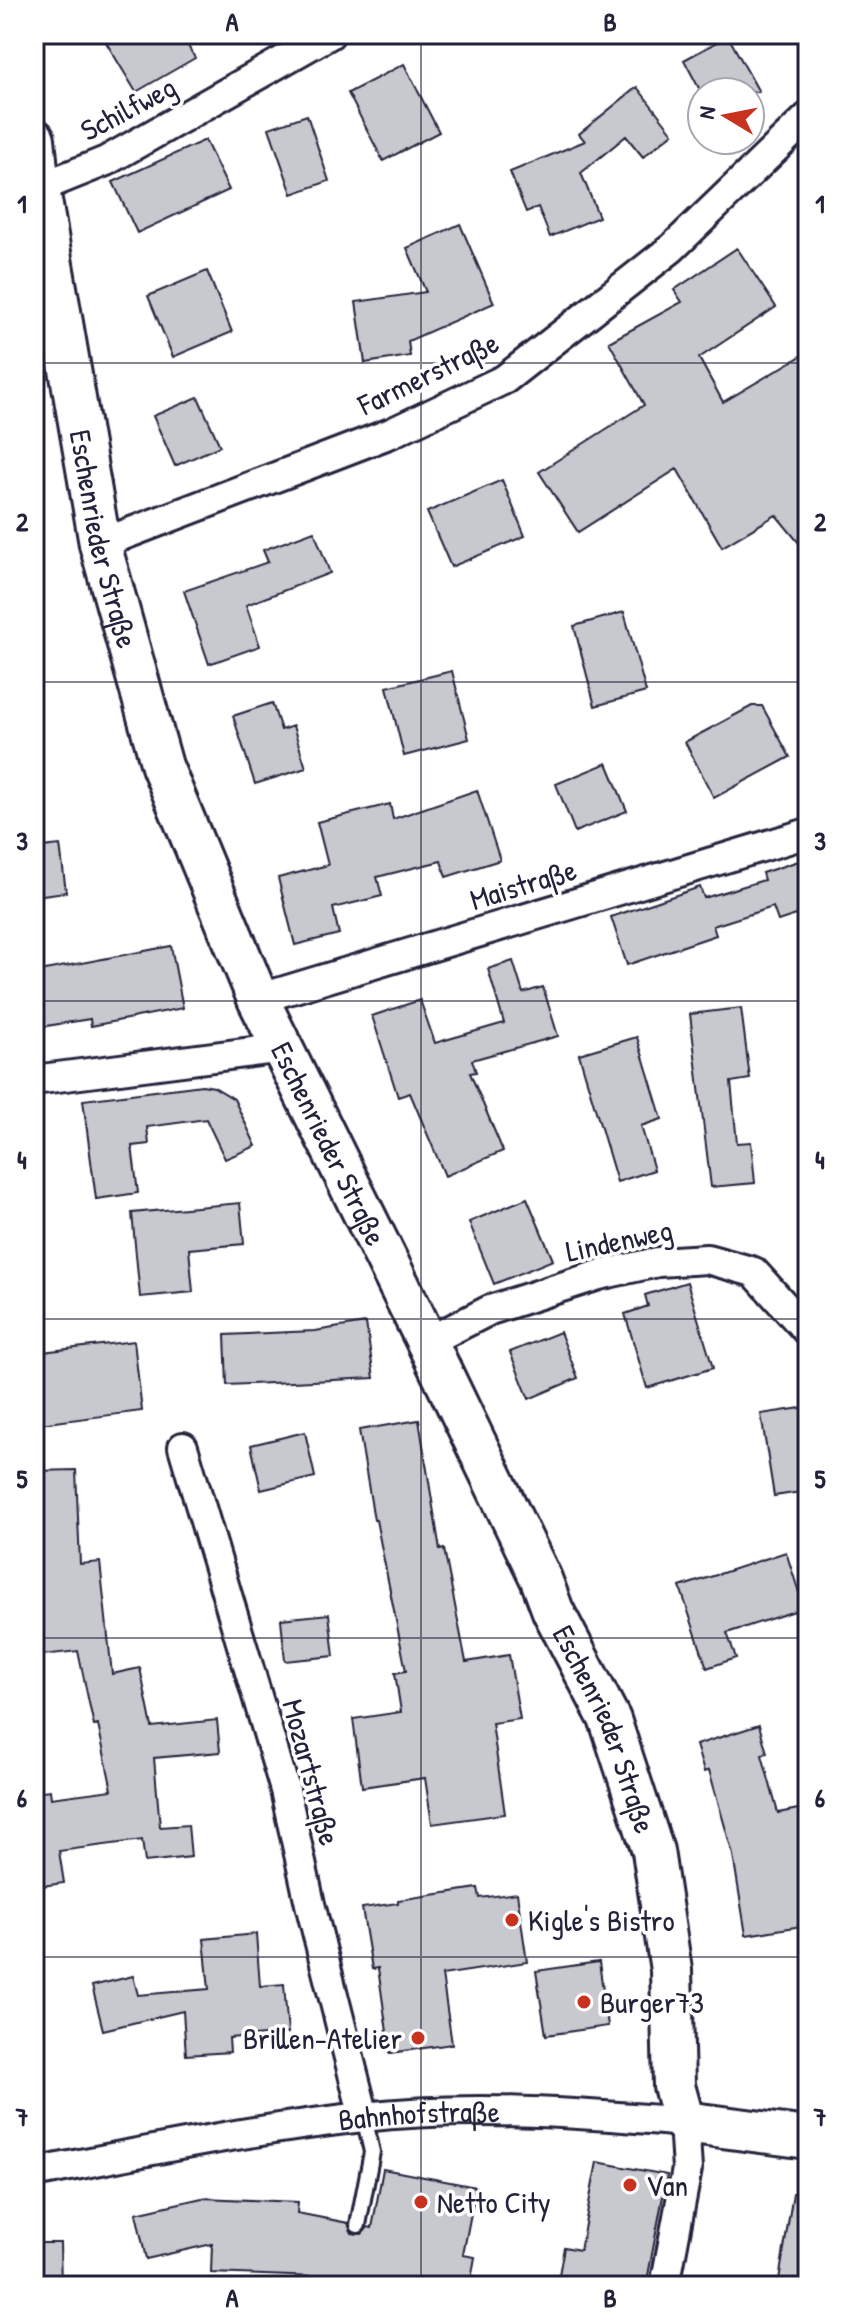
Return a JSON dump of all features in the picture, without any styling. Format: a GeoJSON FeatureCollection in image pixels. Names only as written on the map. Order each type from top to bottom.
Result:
{"type":"FeatureCollection","features":[{"type":"Feature","properties":{"kind":"street","name":"Schilfweg"},"geometry":{"type":"LineString","coordinates":[[37,190],[106,161],[330,34]]}},
{"type":"Feature","properties":{"kind":"street","name":"Farmerstraße"},"geometry":{"type":"LineString","coordinates":[[100,544],[391,433],[505,379],[672,248],[808,117]]}},
{"type":"Feature","properties":{"kind":"street","name":"Eschenrieder Straße"},"geometry":{"type":"LineString","coordinates":[[34,139],[37,190],[100,544],[162,766],[258,999],[427,1342],[541,1579],[553,1611],[610,1720],[653,1851],[671,1970],[674,2086],[684,2122]]}},
{"type":"Feature","properties":{"kind":"street","name":"Maistraße"},"geometry":{"type":"LineString","coordinates":[[258,999],[808,833]]}},
{"type":"Feature","properties":{"kind":"street"},"geometry":{"type":"LineString","coordinates":[[34,1080],[283,1048]]}},
{"type":"Feature","properties":{"kind":"street","name":"Lindenweg"},"geometry":{"type":"LineString","coordinates":[[427,1342],[490,1310],[599,1275],[658,1262],[707,1259],[754,1272],[808,1332]]}},
{"type":"Feature","properties":{"kind":"street","name":"Mozartstraße"},"geometry":{"type":"LineString","coordinates":[[183,1447],[285,1790],[310,1904],[364,2117]]}},
{"type":"Feature","properties":{"kind":"street","name":"Bahnhofstraße"},"geometry":{"type":"LineString","coordinates":[[34,2173],[188,2143],[364,2117],[460,2111],[605,2115],[808,2138]]}},
{"type":"Feature","properties":{"kind":"street"},"geometry":{"type":"LineString","coordinates":[[665,2286],[687,2169],[684,2122]]}},
{"type":"Feature","properties":{"kind":"lane"},"geometry":{"type":"LineString","coordinates":[[358,2225],[372,2152],[364,2117]]}},
{"type":"Feature","properties":{"kind":"building"},"geometry":{"type":"Polygon","coordinates":[[[101,34],[181,34],[195,58],[136,92],[101,34]]]}},
{"type":"Feature","properties":{"kind":"building"},"geometry":{"type":"Polygon","coordinates":[[[728,36],[750,76],[692,76],[684,60],[728,36]]]}},
{"type":"Feature","properties":{"kind":"building"},"geometry":{"type":"Polygon","coordinates":[[[404,64],[439,132],[383,161],[348,93],[404,64]]]}},
{"type":"Feature","properties":{"kind":"building"},"geometry":{"type":"Polygon","coordinates":[[[637,87],[673,133],[643,157],[626,136],[581,173],[599,217],[550,237],[538,207],[526,212],[510,172],[585,141],[579,134],[637,87]]]}},
{"type":"Feature","properties":{"kind":"building"},"geometry":{"type":"Polygon","coordinates":[[[307,115],[329,181],[292,194],[269,128],[307,115]]]}},
{"type":"Feature","properties":{"kind":"building"},"geometry":{"type":"Polygon","coordinates":[[[205,140],[229,190],[137,233],[113,182],[205,140]]]}},
{"type":"Feature","properties":{"kind":"building"},"geometry":{"type":"Polygon","coordinates":[[[460,224],[494,303],[408,341],[410,356],[365,363],[356,302],[426,292],[407,248],[460,224]]]}},
{"type":"Feature","properties":{"kind":"building"},"geometry":{"type":"Polygon","coordinates":[[[737,248],[776,307],[699,358],[723,402],[808,352],[808,554],[776,515],[722,547],[677,469],[578,532],[539,472],[644,405],[609,342],[682,302],[674,290],[737,248]]]}},
{"type":"Feature","properties":{"kind":"building"},"geometry":{"type":"Polygon","coordinates":[[[207,271],[232,332],[173,357],[148,296],[207,271]]]}},
{"type":"Feature","properties":{"kind":"building"},"geometry":{"type":"Polygon","coordinates":[[[198,397],[220,446],[175,466],[153,416],[198,397]]]}},
{"type":"Feature","properties":{"kind":"building"},"geometry":{"type":"Polygon","coordinates":[[[502,480],[525,536],[451,567],[427,512],[502,480]]]}},
{"type":"Feature","properties":{"kind":"building"},"geometry":{"type":"Polygon","coordinates":[[[314,531],[330,573],[246,605],[260,646],[209,664],[184,591],[268,562],[263,550],[314,531]]]}},
{"type":"Feature","properties":{"kind":"building"},"geometry":{"type":"Polygon","coordinates":[[[624,612],[646,692],[595,706],[574,626],[624,612]]]}},
{"type":"Feature","properties":{"kind":"building"},"geometry":{"type":"Polygon","coordinates":[[[452,671],[469,739],[404,756],[387,687],[452,671]]]}},
{"type":"Feature","properties":{"kind":"building"},"geometry":{"type":"Polygon","coordinates":[[[272,703],[281,730],[293,726],[306,768],[255,784],[233,716],[272,703]]]}},
{"type":"Feature","properties":{"kind":"building"},"geometry":{"type":"Polygon","coordinates":[[[752,706],[762,706],[790,757],[714,798],[685,742],[752,706]]]}},
{"type":"Feature","properties":{"kind":"building"},"geometry":{"type":"Polygon","coordinates":[[[607,763],[627,811],[575,832],[556,784],[607,763]]]}},
{"type":"Feature","properties":{"kind":"building"},"geometry":{"type":"Polygon","coordinates":[[[477,790],[500,860],[446,877],[441,861],[377,877],[382,896],[333,908],[339,934],[295,945],[278,878],[328,865],[317,822],[390,804],[393,819],[477,790]]]}},
{"type":"Feature","properties":{"kind":"building"},"geometry":{"type":"Polygon","coordinates":[[[60,845],[66,892],[34,896],[34,848],[60,845]]]}},
{"type":"Feature","properties":{"kind":"building"},"geometry":{"type":"Polygon","coordinates":[[[808,858],[808,911],[778,921],[773,907],[713,926],[716,935],[627,965],[611,917],[700,887],[704,898],[764,880],[762,873],[808,858]]]}},
{"type":"Feature","properties":{"kind":"building"},"geometry":{"type":"Polygon","coordinates":[[[171,946],[183,1008],[91,1026],[90,1019],[34,1028],[34,972],[171,946]]]}},
{"type":"Feature","properties":{"kind":"building"},"geometry":{"type":"Polygon","coordinates":[[[513,961],[523,993],[543,987],[558,1036],[472,1060],[476,1072],[470,1073],[503,1151],[445,1176],[410,1093],[398,1097],[372,1016],[420,1000],[435,1043],[504,1023],[488,969],[513,961]]]}},
{"type":"Feature","properties":{"kind":"building"},"geometry":{"type":"Polygon","coordinates":[[[741,1008],[750,1079],[731,1082],[737,1143],[751,1142],[755,1183],[711,1187],[690,1014],[741,1008]]]}},
{"type":"Feature","properties":{"kind":"building"},"geometry":{"type":"Polygon","coordinates":[[[637,1037],[662,1119],[641,1126],[654,1170],[617,1182],[579,1054],[637,1037]]]}},
{"type":"Feature","properties":{"kind":"building"},"geometry":{"type":"Polygon","coordinates":[[[202,1085],[214,1087],[234,1099],[256,1146],[225,1159],[206,1119],[147,1127],[149,1144],[132,1146],[138,1193],[96,1199],[83,1100],[202,1085]]]}},
{"type":"Feature","properties":{"kind":"building"},"geometry":{"type":"Polygon","coordinates":[[[527,1198],[553,1260],[494,1284],[469,1222],[527,1198]]]}},
{"type":"Feature","properties":{"kind":"building"},"geometry":{"type":"Polygon","coordinates":[[[240,1203],[244,1244],[189,1249],[193,1292],[140,1297],[132,1213],[240,1203]]]}},
{"type":"Feature","properties":{"kind":"building"},"geometry":{"type":"Polygon","coordinates":[[[687,1282],[713,1368],[647,1388],[625,1314],[648,1306],[645,1295],[687,1282]]]}},
{"type":"Feature","properties":{"kind":"building"},"geometry":{"type":"Polygon","coordinates":[[[366,1323],[374,1378],[227,1385],[225,1335],[315,1331],[366,1323]]]}},
{"type":"Feature","properties":{"kind":"building"},"geometry":{"type":"Polygon","coordinates":[[[560,1332],[578,1378],[529,1399],[510,1352],[560,1332]]]}},
{"type":"Feature","properties":{"kind":"building"},"geometry":{"type":"Polygon","coordinates":[[[134,1341],[142,1411],[40,1424],[34,1353],[134,1341]]]}},
{"type":"Feature","properties":{"kind":"building"},"geometry":{"type":"Polygon","coordinates":[[[808,1407],[808,1491],[774,1496],[761,1414],[808,1407]]]}},
{"type":"Feature","properties":{"kind":"building"},"geometry":{"type":"Polygon","coordinates":[[[419,1420],[440,1550],[444,1549],[466,1662],[509,1655],[520,1719],[492,1723],[505,1814],[432,1824],[425,1778],[362,1787],[353,1719],[401,1712],[395,1673],[406,1671],[374,1520],[359,1430],[419,1420]]]}},
{"type":"Feature","properties":{"kind":"building"},"geometry":{"type":"Polygon","coordinates":[[[305,1432],[315,1477],[261,1490],[251,1445],[305,1432]]]}},
{"type":"Feature","properties":{"kind":"building"},"geometry":{"type":"Polygon","coordinates":[[[76,1470],[80,1564],[100,1562],[112,1674],[140,1668],[152,1727],[217,1720],[220,1752],[154,1758],[160,1827],[188,1825],[191,1857],[145,1862],[142,1840],[59,1851],[64,1883],[34,1887],[34,1792],[50,1790],[51,1798],[112,1790],[78,1651],[34,1656],[34,1471],[76,1470]]]}},
{"type":"Feature","properties":{"kind":"building"},"geometry":{"type":"Polygon","coordinates":[[[786,1552],[804,1608],[727,1633],[736,1658],[707,1668],[680,1587],[786,1552]]]}},
{"type":"Feature","properties":{"kind":"building"},"geometry":{"type":"Polygon","coordinates":[[[329,1614],[334,1656],[285,1661],[281,1619],[329,1614]]]}},
{"type":"Feature","properties":{"kind":"building"},"geometry":{"type":"Polygon","coordinates":[[[759,1725],[767,1753],[762,1755],[778,1813],[808,1807],[808,1925],[746,1935],[733,1855],[709,1770],[704,1772],[696,1745],[759,1725]]]}},
{"type":"Feature","properties":{"kind":"building"},"geometry":{"type":"Polygon","coordinates":[[[478,1888],[480,1898],[517,1893],[527,1962],[442,1975],[452,2044],[390,2053],[378,1968],[372,1969],[362,1908],[478,1888]]]}},
{"type":"Feature","properties":{"kind":"building"},"geometry":{"type":"Polygon","coordinates":[[[256,1934],[260,1986],[284,1984],[288,2033],[229,2038],[230,2052],[186,2055],[183,2011],[103,2030],[92,1986],[133,1976],[138,1995],[209,1989],[204,1939],[256,1934]]]}},
{"type":"Feature","properties":{"kind":"building"},"geometry":{"type":"Polygon","coordinates":[[[599,1962],[608,2026],[546,2035],[536,1971],[599,1962]]]}},
{"type":"Feature","properties":{"kind":"building"},"geometry":{"type":"Polygon","coordinates":[[[597,2162],[667,2175],[646,2286],[557,2286],[564,2247],[580,2250],[597,2162]]]}},
{"type":"Feature","properties":{"kind":"building"},"geometry":{"type":"Polygon","coordinates":[[[383,2169],[476,2187],[463,2255],[475,2257],[470,2286],[314,2286],[316,2277],[211,2273],[212,2244],[146,2259],[136,2213],[202,2198],[298,2202],[297,2213],[348,2223],[352,2233],[362,2234],[368,2227],[372,2228],[383,2169]]]}},
{"type":"Feature","properties":{"kind":"building"},"geometry":{"type":"Polygon","coordinates":[[[793,2193],[808,2194],[808,2286],[778,2286],[793,2193]]]}},
{"type":"Feature","properties":{"kind":"building"},"geometry":{"type":"Polygon","coordinates":[[[34,2243],[60,2243],[61,2286],[34,2286],[34,2243]]]}},
{"type":"Feature","properties":{"kind":"place","name":"Kigle's Bistro"},"geometry":{"type":"Point","coordinates":[512,1920]}},
{"type":"Feature","properties":{"kind":"place","name":"Burger73"},"geometry":{"type":"Point","coordinates":[584,2002]}},
{"type":"Feature","properties":{"kind":"place","name":"Brillen-Atelier"},"geometry":{"type":"Point","coordinates":[418,2038]}},
{"type":"Feature","properties":{"kind":"place","name":"Van"},"geometry":{"type":"Point","coordinates":[630,2185]}},
{"type":"Feature","properties":{"kind":"place","name":"Netto City"},"geometry":{"type":"Point","coordinates":[421,2202]}}]}
